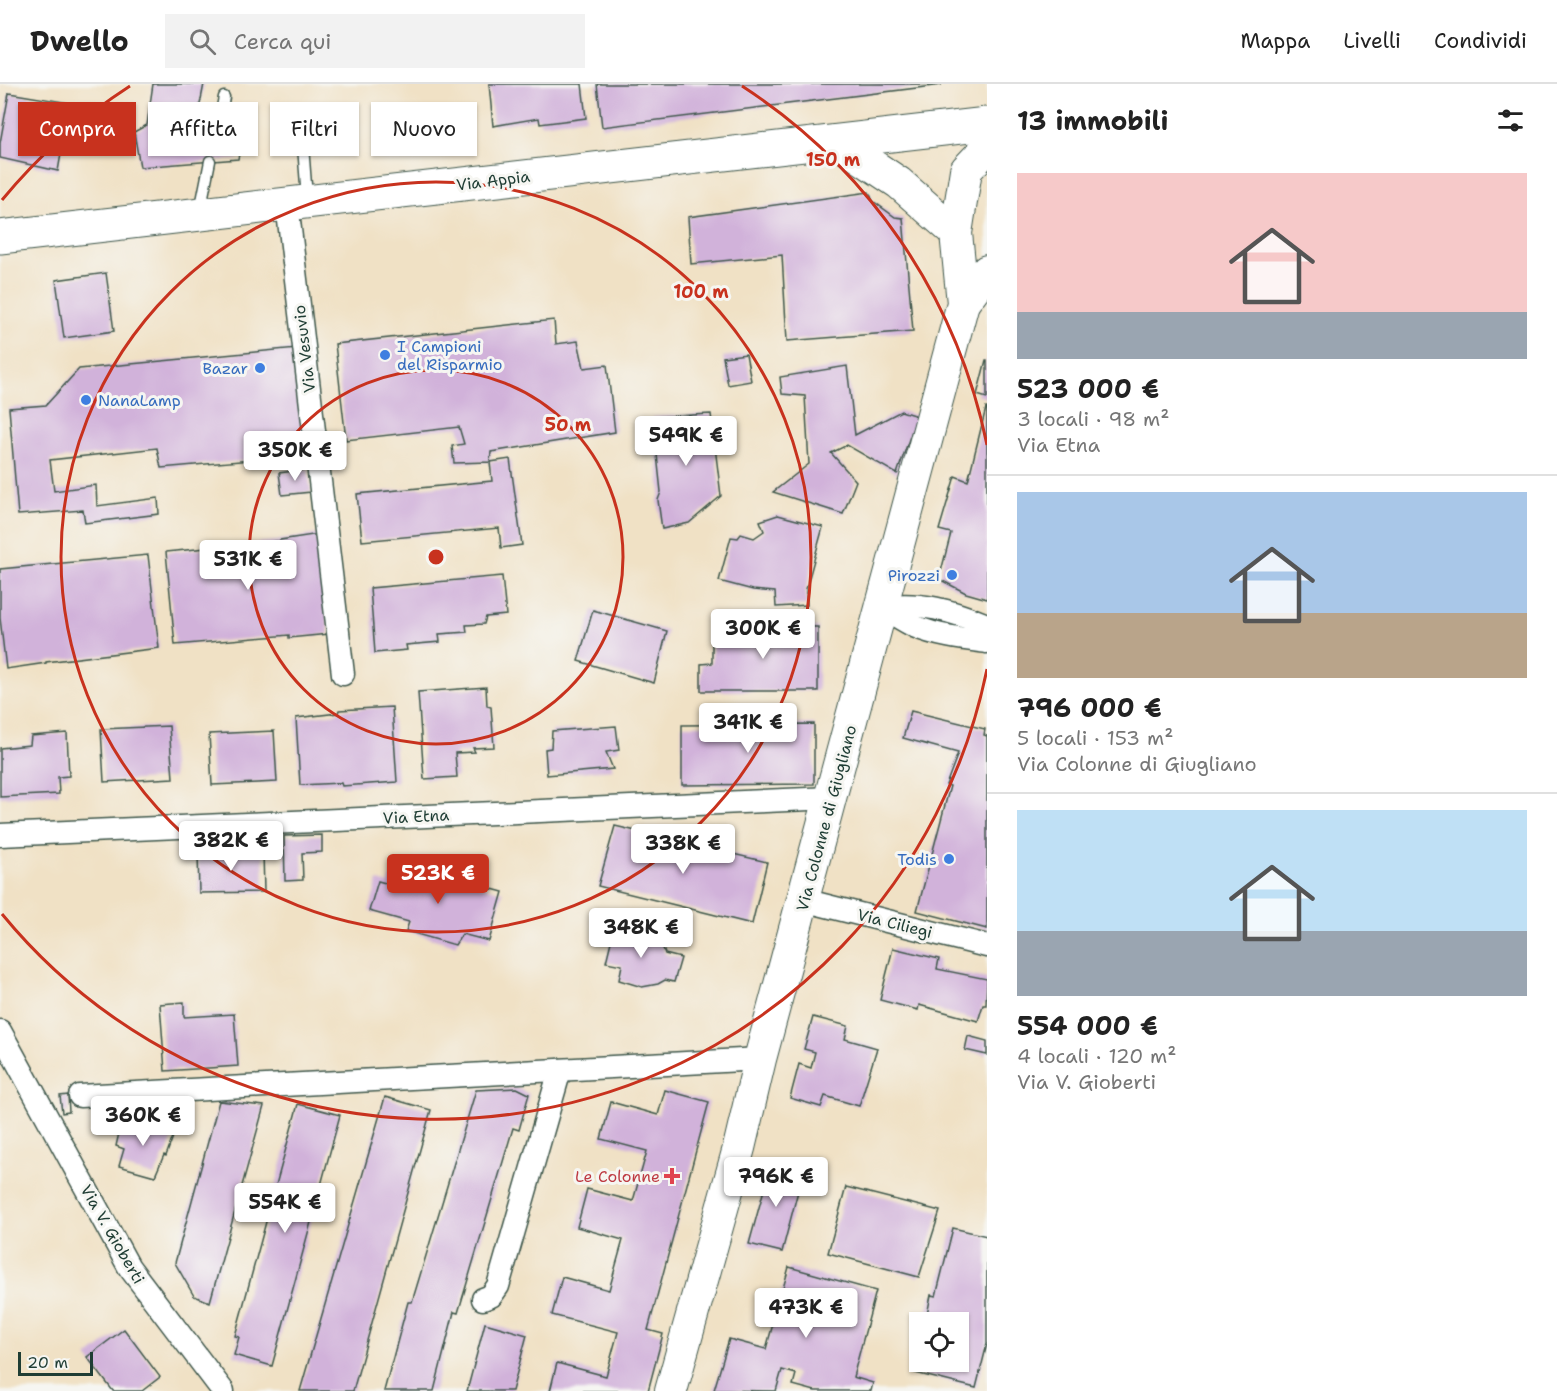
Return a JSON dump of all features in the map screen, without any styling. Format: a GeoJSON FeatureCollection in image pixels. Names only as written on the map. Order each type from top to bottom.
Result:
{"type":"FeatureCollection","features":[{"type":"Feature","properties":{"kind":"main road","name":"Via Appia"},"geometry":{"type":"LineString","coordinates":[[0,237],[987,124]]}},
{"type":"Feature","properties":{"kind":"main road"},"geometry":{"type":"LineString","coordinates":[[836,141],[900,183],[956,233]]}},
{"type":"Feature","properties":{"kind":"main road","name":"Via Colonne di Giugliano"},"geometry":{"type":"LineString","coordinates":[[671,1391],[739,1148],[760,1059],[963,303],[956,233],[966,170],[987,148]]}},
{"type":"Feature","properties":{"kind":"main road","name":"Via Colonne di Giugliano"},"geometry":{"type":"LineString","coordinates":[[963,303],[987,271]]}},
{"type":"Feature","properties":{"kind":"street","name":"Via Vesuvio"},"geometry":{"type":"LineString","coordinates":[[297,203],[343,674]]}},
{"type":"Feature","properties":{"kind":"street"},"geometry":{"type":"LineString","coordinates":[[882,607],[900,604],[920,605],[950,612],[987,625]]}},
{"type":"Feature","properties":{"kind":"street"},"geometry":{"type":"LineString","coordinates":[[882,607],[918,628],[987,642]]}},
{"type":"Feature","properties":{"kind":"street","name":"Via Etna"},"geometry":{"type":"LineString","coordinates":[[0,835],[831,798]]}},
{"type":"Feature","properties":{"kind":"street","name":"Via Ciliegi"},"geometry":{"type":"LineString","coordinates":[[803,900],[987,946]]}},
{"type":"Feature","properties":{"kind":"street","name":"Via V. Gioberti"},"geometry":{"type":"LineString","coordinates":[[0,1031],[129,1267],[222,1391]]}},
{"type":"Feature","properties":{"kind":"street"},"geometry":{"type":"LineString","coordinates":[[80,1096],[760,1059]]}},
{"type":"Feature","properties":{"kind":"street"},"geometry":{"type":"LineString","coordinates":[[483,1299],[491,1296],[498,1286],[560,1070]]}},
{"type":"Feature","properties":{"kind":"lane"},"geometry":{"type":"LineString","coordinates":[[223,102],[224,97]]}},
{"type":"Feature","properties":{"kind":"lane"},"geometry":{"type":"LineString","coordinates":[[297,203],[298,156]]}},
{"type":"Feature","properties":{"kind":"lane"},"geometry":{"type":"LineString","coordinates":[[199,214],[210,161]]}},
{"type":"Feature","properties":{"kind":"building"},"geometry":{"type":"Polygon","coordinates":[[[153,84],[204,84],[200,102],[150,102],[153,84]]]}},
{"type":"Feature","properties":{"kind":"building"},"geometry":{"type":"Polygon","coordinates":[[[489,84],[582,84],[586,118],[540,124],[539,118],[493,126],[489,84]]]}},
{"type":"Feature","properties":{"kind":"building"},"geometry":{"type":"Polygon","coordinates":[[[597,84],[941,84],[941,85],[602,127],[597,84]]]}},
{"type":"Feature","properties":{"kind":"building"},"geometry":{"type":"Polygon","coordinates":[[[9,93],[64,102],[18,102],[18,156],[61,156],[58,171],[0,158],[0,143],[9,93]]]}},
{"type":"Feature","properties":{"kind":"building"},"geometry":{"type":"Polygon","coordinates":[[[148,118],[148,156],[239,156],[238,159],[140,167],[136,131],[147,125],[148,118]]]}},
{"type":"Feature","properties":{"kind":"building"},"geometry":{"type":"Polygon","coordinates":[[[869,192],[873,201],[895,217],[903,218],[913,331],[787,341],[782,255],[691,264],[688,217],[869,192]]]}},
{"type":"Feature","properties":{"kind":"building"},"geometry":{"type":"Polygon","coordinates":[[[106,273],[114,331],[64,338],[56,280],[106,273]]]}},
{"type":"Feature","properties":{"kind":"building"},"geometry":{"type":"Polygon","coordinates":[[[554,320],[556,344],[578,341],[584,368],[607,365],[615,432],[491,452],[490,462],[454,463],[452,446],[464,444],[459,427],[346,440],[335,344],[554,320]]]}},
{"type":"Feature","properties":{"kind":"building"},"geometry":{"type":"Polygon","coordinates":[[[297,348],[306,433],[274,436],[275,458],[161,468],[157,448],[50,460],[54,491],[96,485],[97,506],[158,498],[159,514],[85,523],[83,510],[18,515],[9,408],[46,405],[79,369],[297,348]]]}},
{"type":"Feature","properties":{"kind":"building"},"geometry":{"type":"Polygon","coordinates":[[[746,354],[751,381],[728,385],[723,357],[746,354]]]}},
{"type":"Feature","properties":{"kind":"building"},"geometry":{"type":"Polygon","coordinates":[[[987,360],[987,398],[977,395],[987,360]]]}},
{"type":"Feature","properties":{"kind":"building"},"geometry":{"type":"Polygon","coordinates":[[[847,366],[855,435],[901,411],[917,416],[897,474],[847,445],[831,453],[856,481],[843,514],[773,492],[809,464],[805,396],[782,394],[780,377],[847,366]]]}},
{"type":"Feature","properties":{"kind":"building"},"geometry":{"type":"Polygon","coordinates":[[[986,408],[987,599],[966,593],[939,579],[951,533],[939,530],[955,476],[968,481],[986,408]]]}},
{"type":"Feature","properties":{"kind":"building"},"geometry":{"type":"Polygon","coordinates":[[[711,414],[721,496],[689,523],[662,529],[658,500],[661,492],[653,417],[711,414]]]}},
{"type":"Feature","properties":{"kind":"building"},"geometry":{"type":"Polygon","coordinates":[[[510,459],[522,545],[501,548],[499,528],[362,541],[357,494],[492,481],[490,462],[510,459]]]}},
{"type":"Feature","properties":{"kind":"building"},"geometry":{"type":"Polygon","coordinates":[[[308,469],[311,492],[282,495],[279,473],[308,469]]]}},
{"type":"Feature","properties":{"kind":"building"},"geometry":{"type":"Polygon","coordinates":[[[778,515],[823,527],[806,589],[807,605],[776,607],[775,592],[753,590],[719,581],[731,537],[738,538],[741,534],[754,538],[764,531],[760,521],[778,515]]]}},
{"type":"Feature","properties":{"kind":"building"},"geometry":{"type":"Polygon","coordinates":[[[319,534],[329,634],[289,638],[289,635],[175,645],[166,552],[279,541],[319,534]]]}},
{"type":"Feature","properties":{"kind":"building"},"geometry":{"type":"Polygon","coordinates":[[[148,555],[159,648],[6,669],[0,618],[0,569],[148,555]]]}},
{"type":"Feature","properties":{"kind":"building"},"geometry":{"type":"Polygon","coordinates":[[[502,576],[506,615],[486,617],[484,624],[466,625],[467,632],[439,634],[440,642],[406,645],[407,650],[375,653],[370,588],[502,576]]]}},
{"type":"Feature","properties":{"kind":"building"},"geometry":{"type":"Polygon","coordinates":[[[593,610],[667,631],[654,683],[578,661],[593,610]]]}},
{"type":"Feature","properties":{"kind":"building"},"geometry":{"type":"Polygon","coordinates":[[[712,627],[818,627],[818,691],[701,691],[701,664],[712,663],[712,627]]]}},
{"type":"Feature","properties":{"kind":"building"},"geometry":{"type":"Polygon","coordinates":[[[486,687],[487,706],[491,707],[494,747],[473,748],[475,752],[455,753],[457,777],[424,779],[418,692],[486,687]]]}},
{"type":"Feature","properties":{"kind":"building"},"geometry":{"type":"Polygon","coordinates":[[[392,707],[397,782],[342,786],[341,783],[300,785],[296,718],[338,713],[339,710],[392,707]]]}},
{"type":"Feature","properties":{"kind":"building"},"geometry":{"type":"Polygon","coordinates":[[[911,711],[985,729],[984,735],[987,736],[987,929],[917,911],[950,786],[946,785],[958,753],[903,738],[911,711]]]}},
{"type":"Feature","properties":{"kind":"building"},"geometry":{"type":"Polygon","coordinates":[[[814,724],[814,784],[682,785],[682,725],[814,724]]]}},
{"type":"Feature","properties":{"kind":"building"},"geometry":{"type":"Polygon","coordinates":[[[169,726],[173,778],[104,782],[101,729],[169,726]]]}},
{"type":"Feature","properties":{"kind":"building"},"geometry":{"type":"Polygon","coordinates":[[[616,726],[619,750],[606,752],[613,769],[547,775],[545,749],[551,748],[552,731],[616,726]]]}},
{"type":"Feature","properties":{"kind":"building"},"geometry":{"type":"Polygon","coordinates":[[[274,731],[277,782],[212,785],[209,734],[274,731]]]}},
{"type":"Feature","properties":{"kind":"building"},"geometry":{"type":"Polygon","coordinates":[[[67,733],[69,776],[58,777],[59,794],[0,797],[0,748],[30,745],[31,736],[67,733]]]}},
{"type":"Feature","properties":{"kind":"building"},"geometry":{"type":"Polygon","coordinates":[[[615,826],[767,862],[752,924],[598,886],[615,826]]]}},
{"type":"Feature","properties":{"kind":"building"},"geometry":{"type":"Polygon","coordinates":[[[322,835],[322,852],[302,853],[303,880],[285,881],[284,836],[322,835]]]}},
{"type":"Feature","properties":{"kind":"building"},"geometry":{"type":"Polygon","coordinates":[[[263,851],[264,892],[199,893],[198,853],[263,851]]]}},
{"type":"Feature","properties":{"kind":"building"},"geometry":{"type":"Polygon","coordinates":[[[393,867],[422,875],[423,870],[503,892],[489,941],[462,934],[455,945],[406,931],[409,922],[369,911],[378,881],[389,884],[393,867]]]}},
{"type":"Feature","properties":{"kind":"building"},"geometry":{"type":"Polygon","coordinates":[[[615,925],[634,929],[633,935],[655,939],[662,945],[665,954],[681,958],[674,982],[665,980],[642,987],[619,980],[622,965],[606,962],[615,925]]]}},
{"type":"Feature","properties":{"kind":"building"},"geometry":{"type":"Polygon","coordinates":[[[893,948],[939,959],[937,969],[987,979],[986,1005],[983,1005],[978,1021],[919,1005],[918,1010],[880,1000],[893,948]]]}},
{"type":"Feature","properties":{"kind":"building"},"geometry":{"type":"Polygon","coordinates":[[[184,1002],[184,1017],[234,1014],[238,1066],[165,1071],[160,1004],[184,1002]]]}},
{"type":"Feature","properties":{"kind":"building"},"geometry":{"type":"Polygon","coordinates":[[[813,1017],[848,1026],[845,1039],[877,1048],[859,1106],[825,1096],[821,1107],[790,1098],[799,1064],[811,1068],[815,1052],[804,1049],[813,1017]]]}},
{"type":"Feature","properties":{"kind":"building"},"geometry":{"type":"Polygon","coordinates":[[[968,1036],[987,1041],[987,1055],[965,1050],[968,1036]]]}},
{"type":"Feature","properties":{"kind":"building"},"geometry":{"type":"Polygon","coordinates":[[[517,1088],[529,1094],[519,1130],[513,1128],[458,1313],[454,1312],[434,1391],[384,1391],[408,1302],[412,1302],[476,1090],[517,1088]]]}},
{"type":"Feature","properties":{"kind":"building"},"geometry":{"type":"Polygon","coordinates":[[[665,1090],[709,1102],[648,1330],[663,1334],[648,1391],[550,1391],[557,1363],[606,1376],[618,1332],[552,1315],[562,1277],[609,1290],[623,1240],[577,1227],[587,1189],[633,1201],[647,1151],[601,1139],[611,1102],[658,1115],[665,1090]]]}},
{"type":"Feature","properties":{"kind":"building"},"geometry":{"type":"Polygon","coordinates":[[[68,1095],[69,1112],[62,1113],[60,1096],[68,1095]]]}},
{"type":"Feature","properties":{"kind":"building"},"geometry":{"type":"Polygon","coordinates":[[[385,1097],[431,1110],[353,1391],[300,1391],[385,1097]]]}},
{"type":"Feature","properties":{"kind":"building"},"geometry":{"type":"Polygon","coordinates":[[[219,1101],[264,1106],[210,1302],[194,1296],[175,1263],[219,1101]]]}},
{"type":"Feature","properties":{"kind":"building"},"geometry":{"type":"Polygon","coordinates":[[[298,1104],[340,1115],[272,1366],[234,1355],[239,1337],[235,1336],[298,1104]]]}},
{"type":"Feature","properties":{"kind":"building"},"geometry":{"type":"Polygon","coordinates":[[[122,1120],[174,1134],[155,1176],[119,1166],[124,1149],[116,1146],[122,1120]]]}},
{"type":"Feature","properties":{"kind":"building"},"geometry":{"type":"Polygon","coordinates":[[[771,1164],[803,1172],[782,1252],[749,1244],[771,1164]]]}},
{"type":"Feature","properties":{"kind":"building"},"geometry":{"type":"Polygon","coordinates":[[[846,1187],[940,1211],[919,1277],[828,1253],[846,1187]]]}},
{"type":"Feature","properties":{"kind":"building"},"geometry":{"type":"Polygon","coordinates":[[[953,1228],[987,1236],[987,1344],[976,1388],[915,1373],[969,1372],[969,1312],[928,1312],[931,1295],[936,1296],[953,1228]]]}},
{"type":"Feature","properties":{"kind":"building"},"geometry":{"type":"Polygon","coordinates":[[[789,1267],[876,1291],[853,1377],[873,1383],[871,1391],[815,1391],[793,1385],[796,1374],[782,1370],[776,1391],[714,1390],[729,1339],[766,1349],[789,1267]]]}},
{"type":"Feature","properties":{"kind":"building"},"geometry":{"type":"Polygon","coordinates":[[[485,1323],[527,1335],[512,1391],[467,1391],[485,1323]]]}},
{"type":"Feature","properties":{"kind":"building"},"geometry":{"type":"Polygon","coordinates":[[[124,1329],[160,1377],[142,1391],[113,1391],[87,1357],[124,1329]]]}},
{"type":"Feature","properties":{"kind":"place","name":"I Campioni del Risparmio"},"geometry":{"type":"Point","coordinates":[385,355]}},
{"type":"Feature","properties":{"kind":"place","name":"Bazar"},"geometry":{"type":"Point","coordinates":[260,368]}},
{"type":"Feature","properties":{"kind":"place","name":"NanaLamp"},"geometry":{"type":"Point","coordinates":[86,400]}},
{"type":"Feature","properties":{"kind":"place","name":"Pirozzi"},"geometry":{"type":"Point","coordinates":[952,575]}},
{"type":"Feature","properties":{"kind":"place","name":"Todis"},"geometry":{"type":"Point","coordinates":[949,859]}},
{"type":"Feature","properties":{"kind":"place","name":"Le Colonne"},"geometry":{"type":"Point","coordinates":[672,1176]}}]}
